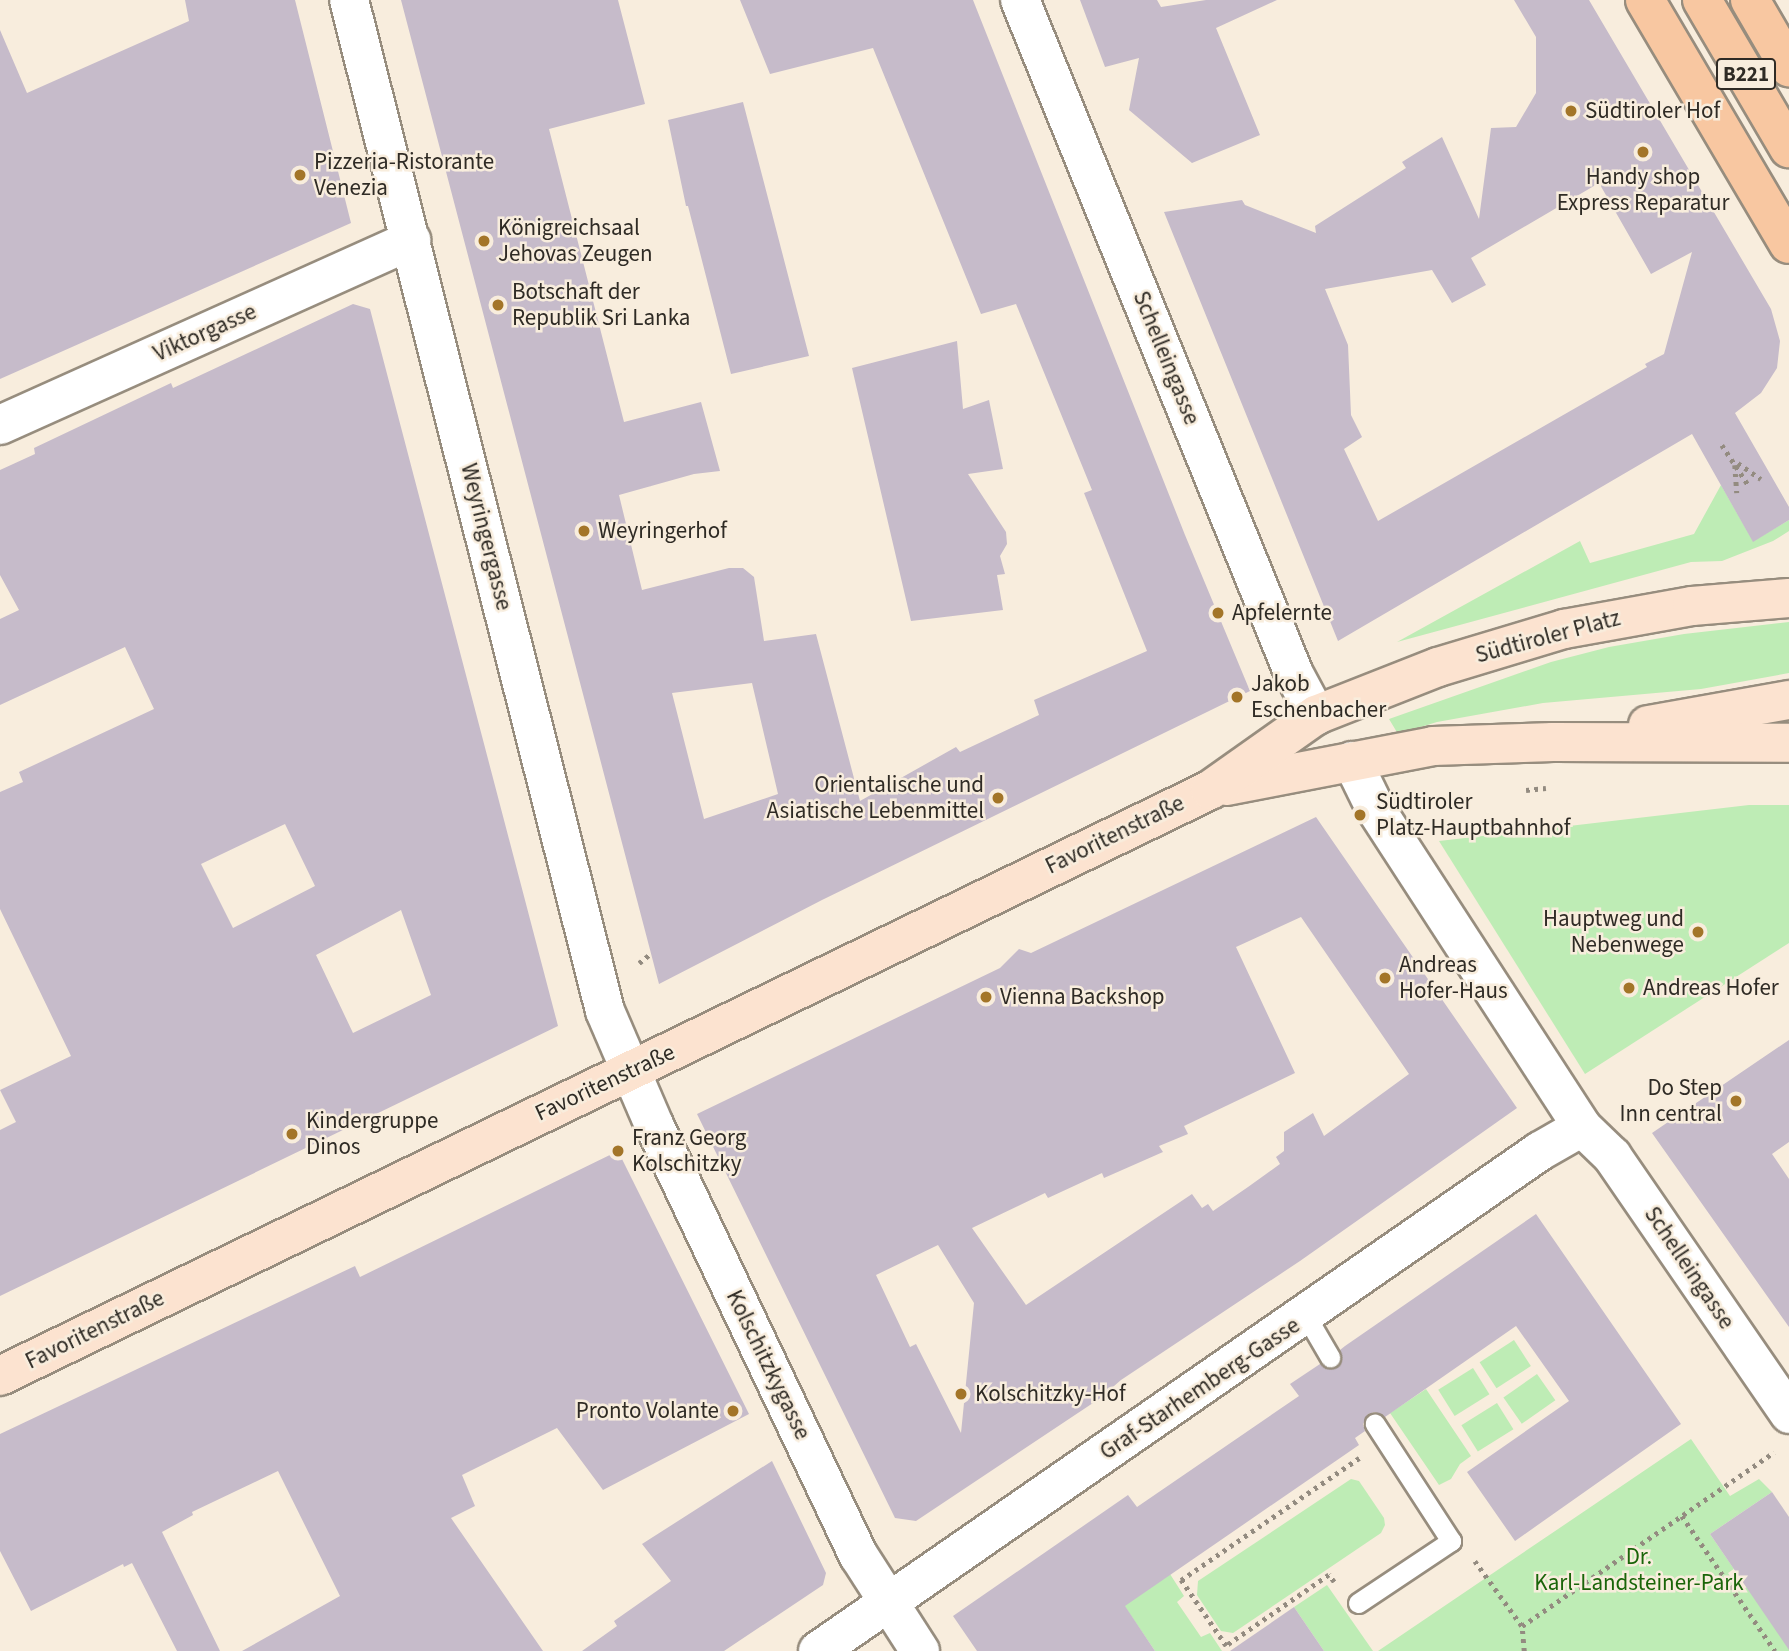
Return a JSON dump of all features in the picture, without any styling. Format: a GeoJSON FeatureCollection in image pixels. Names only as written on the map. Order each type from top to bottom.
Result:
{"type":"FeatureCollection","features":[{"type":"Feature","properties":{"kind":"main road"},"geometry":{"type":"LineString","coordinates":[[1645,0],[1789,244]]}},
{"type":"Feature","properties":{"kind":"main road","name":"B221"},"geometry":{"type":"LineString","coordinates":[[1702,0],[1789,148]]}},
{"type":"Feature","properties":{"kind":"main road","name":"B221"},"geometry":{"type":"LineString","coordinates":[[1750,0],[1789,67]]}},
{"type":"Feature","properties":{"kind":"main road","name":"Südtiroler Platz"},"geometry":{"type":"LineString","coordinates":[[1316,715],[1438,667],[1564,629],[1780,590]]}},
{"type":"Feature","properties":{"kind":"main road"},"geometry":{"type":"LineString","coordinates":[[1553,742],[1789,700]]}},
{"type":"Feature","properties":{"kind":"main road","name":"Favoritenstraße"},"geometry":{"type":"LineString","coordinates":[[0,1376],[1210,790],[1316,715]]}},
{"type":"Feature","properties":{"kind":"main road"},"geometry":{"type":"LineString","coordinates":[[1352,761],[1433,746],[1553,742],[1789,743]]}},
{"type":"Feature","properties":{"kind":"main road","name":"Favoritenstraße"},"geometry":{"type":"LineString","coordinates":[[1210,790],[1352,761]]}},
{"type":"Feature","properties":{"kind":"street","name":"Weyringergasse"},"geometry":{"type":"LineString","coordinates":[[349,0],[605,1011],[632,1070]]}},
{"type":"Feature","properties":{"kind":"street","name":"Schelleingasse"},"geometry":{"type":"LineString","coordinates":[[1020,0],[1294,674],[1316,715]]}},
{"type":"Feature","properties":{"kind":"street","name":"Viktorgasse"},"geometry":{"type":"LineString","coordinates":[[0,425],[411,240]]}},
{"type":"Feature","properties":{"kind":"street"},"geometry":{"type":"LineString","coordinates":[[1352,761],[1375,808],[1583,1127]]}},
{"type":"Feature","properties":{"kind":"street","name":"Kolschitzkygasse"},"geometry":{"type":"LineString","coordinates":[[632,1070],[660,1137],[853,1544],[920,1651]]}},
{"type":"Feature","properties":{"kind":"street","name":"Schelleingasse"},"geometry":{"type":"LineString","coordinates":[[1583,1127],[1612,1156],[1784,1431]]}},
{"type":"Feature","properties":{"kind":"street","name":"Graf-Starhemberg-Gasse"},"geometry":{"type":"LineString","coordinates":[[818,1651],[1540,1152],[1583,1127]]}},
{"type":"Feature","properties":{"kind":"lane"},"geometry":{"type":"LineString","coordinates":[[1306,1316],[1330,1357]]}},
{"type":"Feature","properties":{"kind":"lane"},"geometry":{"type":"LineString","coordinates":[[1358,1603],[1451,1541],[1380,1432]]}},
{"type":"Feature","properties":{"kind":"path"},"geometry":{"type":"LineString","coordinates":[[1722,445],[1749,486]]}},
{"type":"Feature","properties":{"kind":"path"},"geometry":{"type":"LineString","coordinates":[[1734,460],[1761,479]]}},
{"type":"Feature","properties":{"kind":"path"},"geometry":{"type":"LineString","coordinates":[[1734,460],[1737,493]]}},
{"type":"Feature","properties":{"kind":"path"},"geometry":{"type":"LineString","coordinates":[[639,963],[650,954]]}},
{"type":"Feature","properties":{"kind":"path"},"geometry":{"type":"LineString","coordinates":[[1522,1626],[1682,1516],[1784,1431]]}},
{"type":"Feature","properties":{"kind":"path"},"geometry":{"type":"LineString","coordinates":[[1358,1603],[1351,1608],[1329,1575],[1226,1646],[1181,1580],[1380,1432]]}},
{"type":"Feature","properties":{"kind":"path"},"geometry":{"type":"LineString","coordinates":[[1682,1516],[1775,1651]]}},
{"type":"Feature","properties":{"kind":"path"},"geometry":{"type":"LineString","coordinates":[[1486,1577],[1522,1626],[1524,1651]]}},
{"type":"Feature","properties":{"kind":"green space"},"geometry":{"type":"Polygon","coordinates":[[[1721,485],[1753,541],[1789,520],[1789,531],[1773,541],[1722,561],[1691,562],[1397,642],[1580,541],[1590,563],[1694,534],[1721,485]]]}},
{"type":"Feature","properties":{"kind":"green space"},"geometry":{"type":"Polygon","coordinates":[[[1789,622],[1789,673],[1701,689],[1543,703],[1437,722],[1398,734],[1389,719],[1551,662],[1609,647],[1684,634],[1789,622]]]}},
{"type":"Feature","properties":{"kind":"green space"},"geometry":{"type":"Polygon","coordinates":[[[1749,805],[1789,805],[1789,943],[1585,1074],[1439,841],[1749,805]]]}},
{"type":"Feature","properties":{"kind":"green space"},"geometry":{"type":"Polygon","coordinates":[[[1514,1340],[1531,1366],[1496,1388],[1480,1362],[1514,1340]]]}},
{"type":"Feature","properties":{"kind":"green space"},"geometry":{"type":"Polygon","coordinates":[[[1473,1368],[1489,1394],[1455,1416],[1438,1390],[1473,1368]]]}},
{"type":"Feature","properties":{"kind":"green space"},"geometry":{"type":"Polygon","coordinates":[[[1537,1374],[1555,1400],[1522,1424],[1503,1398],[1537,1374]]]}},
{"type":"Feature","properties":{"kind":"green space"},"geometry":{"type":"Polygon","coordinates":[[[1426,1389],[1471,1456],[1460,1464],[1451,1479],[1439,1485],[1390,1413],[1426,1389]]]}},
{"type":"Feature","properties":{"kind":"green space"},"geometry":{"type":"Polygon","coordinates":[[[1497,1403],[1513,1429],[1478,1452],[1461,1425],[1497,1403]]]}},
{"type":"Feature","properties":{"kind":"green space","name":"Dr. Karl-Landsteiner-Park"},"geometry":{"type":"Polygon","coordinates":[[[1691,1439],[1730,1496],[1759,1479],[1772,1492],[1710,1534],[1734,1569],[1728,1573],[1740,1591],[1747,1587],[1789,1638],[1789,1651],[1378,1651],[1691,1439]]]}},
{"type":"Feature","properties":{"kind":"green space"},"geometry":{"type":"Polygon","coordinates":[[[1351,1479],[1359,1481],[1384,1518],[1385,1525],[1381,1533],[1233,1633],[1221,1631],[1197,1595],[1198,1581],[1351,1479]]]}},
{"type":"Feature","properties":{"kind":"green space"},"geometry":{"type":"Polygon","coordinates":[[[1170,1574],[1184,1596],[1177,1602],[1201,1637],[1210,1633],[1222,1651],[1155,1651],[1119,1598],[1170,1574]]]}},
{"type":"Feature","properties":{"kind":"green space"},"geometry":{"type":"Polygon","coordinates":[[[1327,1585],[1373,1651],[1324,1651],[1294,1607],[1327,1585]]]}},
{"type":"Feature","properties":{"kind":"building"},"geometry":{"type":"Polygon","coordinates":[[[185,0],[295,0],[351,223],[0,379],[0,30],[27,93],[189,21],[185,0]]]}},
{"type":"Feature","properties":{"kind":"building"},"geometry":{"type":"Polygon","coordinates":[[[401,0],[618,0],[645,104],[549,129],[624,422],[701,402],[720,471],[694,474],[619,495],[642,590],[729,568],[743,568],[754,577],[764,641],[816,634],[860,801],[956,747],[960,752],[1039,715],[1034,700],[1147,651],[1084,493],[1092,490],[1016,304],[981,314],[873,48],[770,74],[740,0],[973,0],[1185,535],[1250,691],[822,900],[659,984],[401,0]],[[752,683],[672,693],[704,819],[778,794],[752,683]]]}},
{"type":"Feature","properties":{"kind":"building"},"geometry":{"type":"Polygon","coordinates":[[[1080,0],[1157,0],[1161,7],[1206,0],[1277,0],[1216,28],[1260,135],[1192,163],[1129,110],[1139,58],[1105,67],[1080,0]]]}},
{"type":"Feature","properties":{"kind":"building"},"geometry":{"type":"Polygon","coordinates":[[[1514,0],[1589,0],[1771,309],[1780,341],[1777,368],[1761,393],[1735,413],[1789,507],[1789,520],[1753,542],[1692,434],[1338,641],[1164,212],[1242,200],[1245,205],[1316,233],[1315,226],[1406,168],[1402,162],[1442,137],[1479,219],[1491,128],[1516,127],[1536,93],[1536,37],[1514,0]],[[1599,183],[1471,258],[1486,285],[1452,303],[1432,270],[1325,289],[1348,345],[1351,415],[1362,437],[1344,449],[1378,521],[1647,367],[1645,364],[1664,354],[1692,252],[1651,274],[1599,183]]]}},
{"type":"Feature","properties":{"kind":"building"},"geometry":{"type":"Polygon","coordinates":[[[743,102],[809,356],[731,374],[686,206],[668,120],[743,102]]]}},
{"type":"Feature","properties":{"kind":"building"},"geometry":{"type":"Polygon","coordinates":[[[353,304],[370,309],[558,1026],[0,1296],[0,1130],[16,1122],[0,1090],[71,1056],[0,909],[0,792],[23,782],[19,772],[154,709],[125,647],[0,705],[0,619],[19,610],[0,575],[0,470],[35,454],[34,448],[171,383],[173,388],[353,304]],[[285,824],[201,864],[233,928],[315,886],[285,824]],[[401,910],[316,955],[353,1033],[431,995],[401,910]]]}},
{"type":"Feature","properties":{"kind":"building"},"geometry":{"type":"Polygon","coordinates":[[[957,341],[963,409],[989,400],[1003,469],[968,474],[1006,532],[1007,544],[1000,556],[1005,574],[997,575],[1003,610],[911,621],[852,368],[957,341]]]}},
{"type":"Feature","properties":{"kind":"building"},"geometry":{"type":"Polygon","coordinates":[[[1316,817],[1517,1108],[1300,1261],[916,1521],[895,1518],[697,1114],[1000,968],[1019,949],[1031,953],[1316,817]],[[1301,917],[1236,947],[1295,1073],[1184,1126],[1188,1134],[1159,1146],[1163,1152],[1104,1178],[1102,1173],[1048,1198],[1045,1193],[972,1228],[1026,1305],[1192,1194],[1202,1208],[1208,1204],[1213,1211],[1280,1164],[1276,1157],[1284,1151],[1284,1132],[1313,1113],[1324,1136],[1409,1074],[1301,917]],[[938,1245],[876,1275],[910,1347],[916,1344],[961,1433],[974,1303],[938,1245]]]}},
{"type":"Feature","properties":{"kind":"building"},"geometry":{"type":"Polygon","coordinates":[[[1789,1040],[1789,1142],[1772,1154],[1789,1179],[1789,1327],[1652,1133],[1789,1040]]]}},
{"type":"Feature","properties":{"kind":"building"},"geometry":{"type":"Polygon","coordinates":[[[618,1151],[749,1414],[603,1490],[557,1428],[462,1475],[475,1506],[451,1518],[543,1651],[242,1651],[340,1596],[278,1471],[192,1512],[193,1515],[162,1532],[220,1651],[177,1651],[132,1563],[124,1567],[123,1564],[31,1611],[0,1551],[0,1434],[355,1266],[360,1277],[618,1151]]]}},
{"type":"Feature","properties":{"kind":"building"},"geometry":{"type":"Polygon","coordinates":[[[1536,1214],[1681,1424],[1515,1541],[1467,1472],[1569,1401],[1516,1326],[1385,1417],[1375,1412],[1368,1414],[1363,1424],[1365,1431],[1355,1438],[1359,1445],[1125,1606],[1155,1651],[977,1651],[953,1616],[1128,1495],[1137,1507],[1299,1396],[1290,1384],[1320,1364],[1329,1369],[1337,1367],[1342,1358],[1340,1350],[1345,1346],[1536,1214]]]}},
{"type":"Feature","properties":{"kind":"building"},"geometry":{"type":"Polygon","coordinates":[[[772,1461],[826,1573],[823,1585],[724,1651],[582,1651],[617,1626],[614,1621],[671,1581],[642,1544],[772,1461]]]}},
{"type":"Feature","properties":{"kind":"building"},"geometry":{"type":"Polygon","coordinates":[[[1772,1492],[1789,1517],[1789,1650],[1710,1534],[1772,1492]]]}},
{"type":"Feature","properties":{"kind":"building"},"geometry":{"type":"Polygon","coordinates":[[[1294,1607],[1324,1651],[1230,1651],[1294,1607]]]}},
{"type":"Feature","properties":{"kind":"place","name":"Südtiroler Hof"},"geometry":{"type":"Point","coordinates":[1571,111]}},
{"type":"Feature","properties":{"kind":"place","name":"Handy shop Express Reparatur"},"geometry":{"type":"Point","coordinates":[1643,152]}},
{"type":"Feature","properties":{"kind":"place","name":"Pizzeria-Ristorante Venezia"},"geometry":{"type":"Point","coordinates":[300,175]}},
{"type":"Feature","properties":{"kind":"place","name":"Königreichsaal Jehovas Zeugen"},"geometry":{"type":"Point","coordinates":[484,241]}},
{"type":"Feature","properties":{"kind":"place","name":"Botschaft der Republik Sri Lanka"},"geometry":{"type":"Point","coordinates":[498,305]}},
{"type":"Feature","properties":{"kind":"place","name":"Weyringerhof"},"geometry":{"type":"Point","coordinates":[584,531]}},
{"type":"Feature","properties":{"kind":"place","name":"Apfelernte"},"geometry":{"type":"Point","coordinates":[1218,613]}},
{"type":"Feature","properties":{"kind":"place","name":"Jakob Eschenbacher"},"geometry":{"type":"Point","coordinates":[1237,697]}},
{"type":"Feature","properties":{"kind":"place","name":"Orientalische und Asiatische Lebenmittel"},"geometry":{"type":"Point","coordinates":[998,798]}},
{"type":"Feature","properties":{"kind":"place","name":"Südtiroler Platz-Hauptbahnhof"},"geometry":{"type":"Point","coordinates":[1360,815]}},
{"type":"Feature","properties":{"kind":"place","name":"Hauptweg und Nebenwege"},"geometry":{"type":"Point","coordinates":[1698,932]}},
{"type":"Feature","properties":{"kind":"place","name":"Andreas Hofer-Haus"},"geometry":{"type":"Point","coordinates":[1385,978]}},
{"type":"Feature","properties":{"kind":"place","name":"Andreas Hofer"},"geometry":{"type":"Point","coordinates":[1629,988]}},
{"type":"Feature","properties":{"kind":"place","name":"Vienna Backshop"},"geometry":{"type":"Point","coordinates":[986,997]}},
{"type":"Feature","properties":{"kind":"place","name":"Do Step Inn central"},"geometry":{"type":"Point","coordinates":[1736,1101]}},
{"type":"Feature","properties":{"kind":"place","name":"Kindergruppe Dinos"},"geometry":{"type":"Point","coordinates":[292,1134]}},
{"type":"Feature","properties":{"kind":"place","name":"Franz Georg Kolschitzky"},"geometry":{"type":"Point","coordinates":[618,1151]}},
{"type":"Feature","properties":{"kind":"place","name":"Kolschitzky-Hof"},"geometry":{"type":"Point","coordinates":[961,1394]}},
{"type":"Feature","properties":{"kind":"place","name":"Pronto Volante"},"geometry":{"type":"Point","coordinates":[733,1411]}}]}
